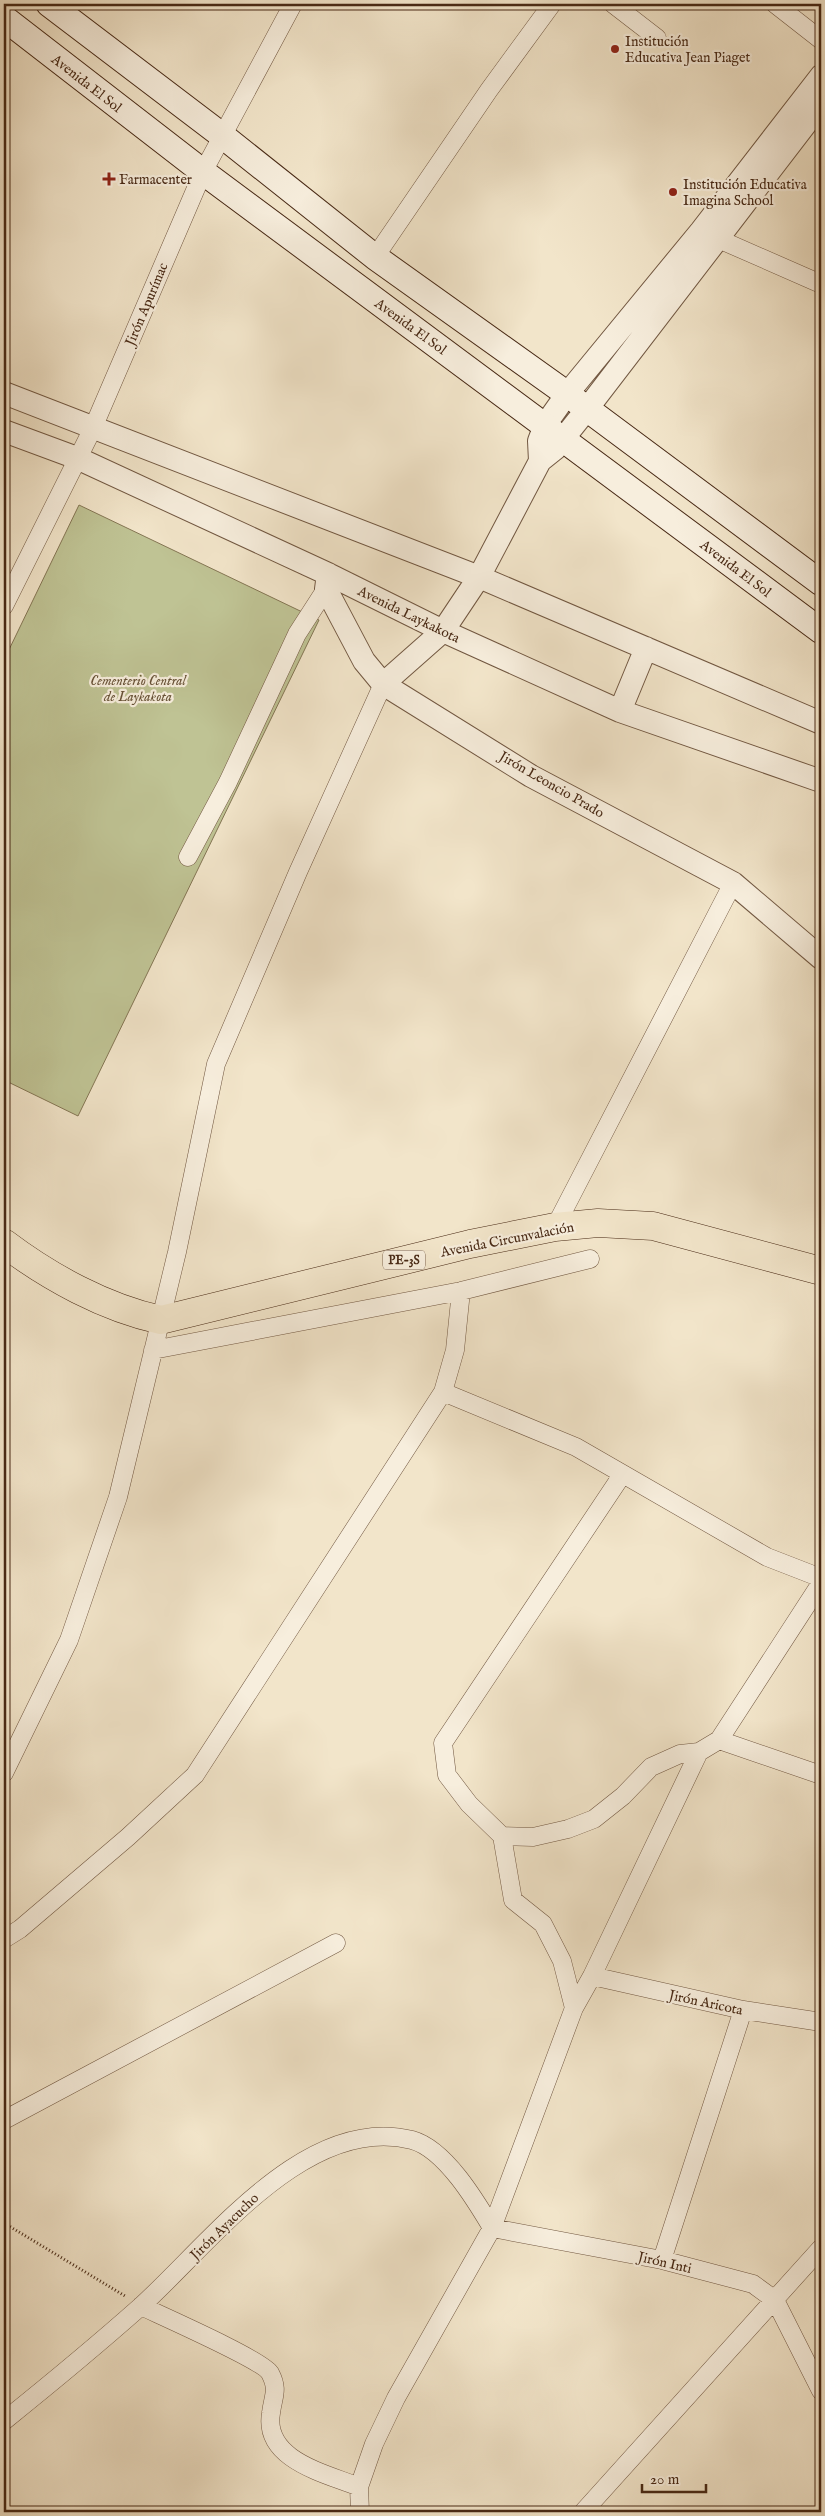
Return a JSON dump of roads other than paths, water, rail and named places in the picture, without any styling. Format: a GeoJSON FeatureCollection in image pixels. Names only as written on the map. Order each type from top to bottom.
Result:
{"type":"FeatureCollection","features":[{"type":"Feature","properties":{"kind":"highway","name":"Avenida Circunvalación"},"geometry":{"type":"LineString","coordinates":[[4,1243],[75,1287],[141,1315],[161,1320],[470,1244],[556,1227],[598,1223],[654,1226],[821,1271]]}},
{"type":"Feature","properties":{"kind":"main road"},"geometry":{"type":"LineString","coordinates":[[49,4],[224,137],[375,257],[568,394],[821,583]]}},
{"type":"Feature","properties":{"kind":"main road","name":"Avenida El Sol"},"geometry":{"type":"LineString","coordinates":[[4,18],[203,172],[821,631]]}},
{"type":"Feature","properties":{"kind":"street","name":"Jirón Apurímac"},"geometry":{"type":"LineString","coordinates":[[4,606],[93,428],[203,172],[224,137],[293,4]]}},
{"type":"Feature","properties":{"kind":"street"},"geometry":{"type":"LineString","coordinates":[[375,257],[489,90],[552,4]]}},
{"type":"Feature","properties":{"kind":"street"},"geometry":{"type":"LineString","coordinates":[[612,4],[657,38]]}},
{"type":"Feature","properties":{"kind":"street"},"geometry":{"type":"LineString","coordinates":[[775,4],[821,40]]}},
{"type":"Feature","properties":{"kind":"street"},"geometry":{"type":"LineString","coordinates":[[4,1773],[69,1640],[118,1497],[161,1320],[216,1064],[298,872],[383,684],[443,631],[479,577],[540,461],[539,441],[587,409],[821,76]]}},
{"type":"Feature","properties":{"kind":"street"},"geometry":{"type":"LineString","coordinates":[[554,432],[568,394],[709,235],[821,104]]}},
{"type":"Feature","properties":{"kind":"street"},"geometry":{"type":"LineString","coordinates":[[709,235],[821,284]]}},
{"type":"Feature","properties":{"kind":"street"},"geometry":{"type":"LineString","coordinates":[[4,393],[479,577],[821,723]]}},
{"type":"Feature","properties":{"kind":"street","name":"Avenida Laykakota"},"geometry":{"type":"LineString","coordinates":[[4,431],[77,458],[327,582],[443,631],[620,711],[821,781]]}},
{"type":"Feature","properties":{"kind":"street"},"geometry":{"type":"LineString","coordinates":[[188,857],[228,782],[297,634],[327,582]]}},
{"type":"Feature","properties":{"kind":"street","name":"Jirón Leoncio Prado"},"geometry":{"type":"LineString","coordinates":[[327,582],[364,661],[383,684],[532,776],[733,883],[821,958]]}},
{"type":"Feature","properties":{"kind":"street"},"geometry":{"type":"LineString","coordinates":[[620,711],[646,648]]}},
{"type":"Feature","properties":{"kind":"street"},"geometry":{"type":"LineString","coordinates":[[556,1227],[733,883]]}},
{"type":"Feature","properties":{"kind":"street"},"geometry":{"type":"LineString","coordinates":[[153,1350],[461,1291],[590,1259]]}},
{"type":"Feature","properties":{"kind":"street"},"geometry":{"type":"LineString","coordinates":[[4,1939],[20,1929],[128,1837],[195,1775],[443,1392],[455,1350],[461,1291]]}},
{"type":"Feature","properties":{"kind":"street"},"geometry":{"type":"LineString","coordinates":[[443,1392],[576,1447],[766,1557],[821,1578]]}},
{"type":"Feature","properties":{"kind":"street"},"geometry":{"type":"LineString","coordinates":[[574,2008],[562,1961],[543,1924],[513,1900],[502,1836],[469,1804],[448,1774],[443,1743],[622,1475]]}},
{"type":"Feature","properties":{"kind":"street"},"geometry":{"type":"LineString","coordinates":[[502,1836],[533,1837],[568,1829],[594,1818],[623,1796],[651,1767],[680,1754],[699,1752],[719,1740],[821,1583]]}},
{"type":"Feature","properties":{"kind":"street"},"geometry":{"type":"LineString","coordinates":[[719,1740],[821,1775]]}},
{"type":"Feature","properties":{"kind":"street"},"geometry":{"type":"LineString","coordinates":[[360,2512],[359,2487],[374,2444],[396,2398],[492,2228],[574,2008],[592,1976],[699,1752]]}},
{"type":"Feature","properties":{"kind":"street"},"geometry":{"type":"LineString","coordinates":[[4,2120],[336,1943]]}},
{"type":"Feature","properties":{"kind":"street","name":"Jirón Aricota"},"geometry":{"type":"LineString","coordinates":[[592,1976],[744,2010],[821,2022]]}},
{"type":"Feature","properties":{"kind":"street"},"geometry":{"type":"LineString","coordinates":[[662,2260],[744,2010]]}},
{"type":"Feature","properties":{"kind":"street","name":"Jirón Ayacucho"},"geometry":{"type":"LineString","coordinates":[[4,2421],[142,2306],[261,2189],[332,2145],[380,2136],[414,2140],[442,2158],[470,2190],[492,2228]]}},
{"type":"Feature","properties":{"kind":"street","name":"Jirón Inti"},"geometry":{"type":"LineString","coordinates":[[492,2228],[662,2260],[753,2284],[775,2300],[821,2391]]}},
{"type":"Feature","properties":{"kind":"street"},"geometry":{"type":"LineString","coordinates":[[583,2512],[821,2248]]}},
{"type":"Feature","properties":{"kind":"street"},"geometry":{"type":"LineString","coordinates":[[142,2306],[251,2359],[269,2372],[276,2391],[270,2415],[272,2438],[290,2458],[359,2487]]}},
{"type":"Feature","properties":{"kind":"place","name":"Institución Educativa Jean Piaget"},"geometry":{"type":"Point","coordinates":[615,49]}},
{"type":"Feature","properties":{"kind":"place","name":"Farmacenter"},"geometry":{"type":"Point","coordinates":[109,179]}},
{"type":"Feature","properties":{"kind":"place","name":"Institución Educativa Imagina School"},"geometry":{"type":"Point","coordinates":[673,192]}},
{"type":"Feature","properties":{"kind":"park label","name":"Cementerio Central de Laykakota"},"geometry":{"type":"Point","coordinates":[138,688]}}]}
